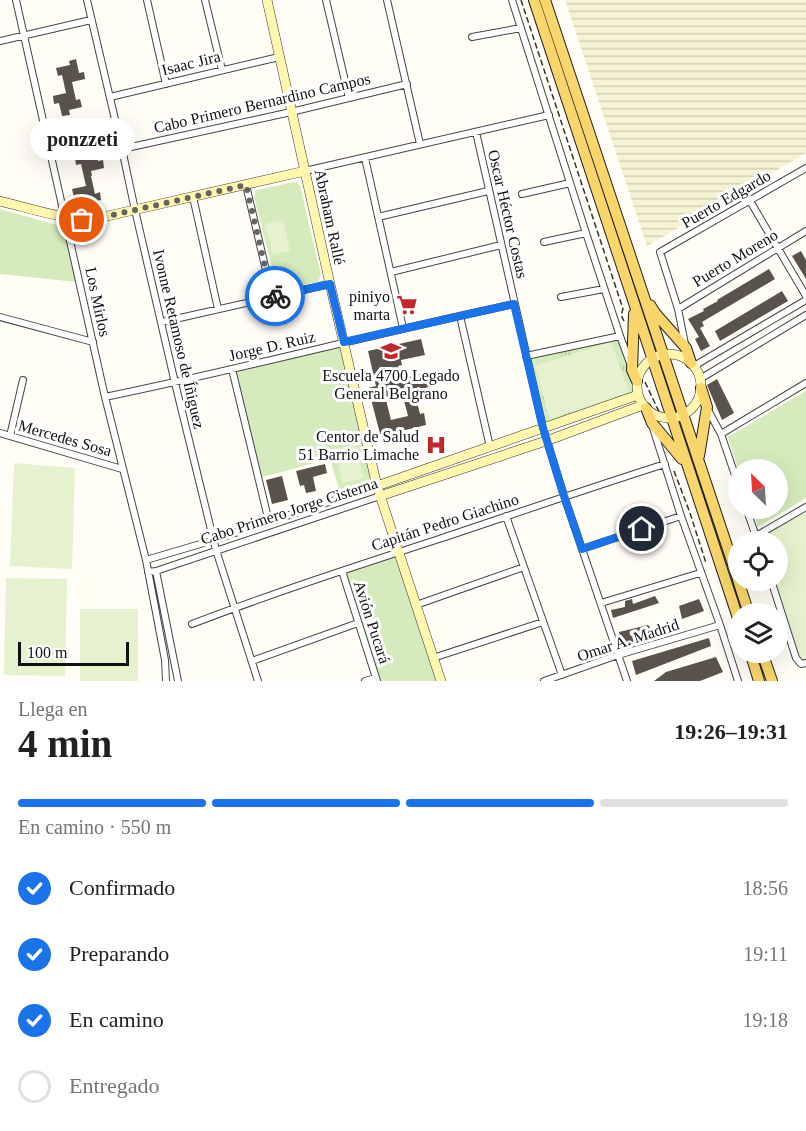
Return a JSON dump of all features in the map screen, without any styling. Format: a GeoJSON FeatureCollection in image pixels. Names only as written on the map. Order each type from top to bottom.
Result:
{"type":"FeatureCollection","features":[{"type":"Feature","properties":{"kind":"main road"},"geometry":{"type":"LineString","coordinates":[[534,0],[637,294],[664,355],[728,550]]}},
{"type":"Feature","properties":{"kind":"main road"},"geometry":{"type":"LineString","coordinates":[[545,0],[637,294],[652,359],[733,603]]}},
{"type":"Feature","properties":{"kind":"main road"},"geometry":{"type":"LineString","coordinates":[[637,294],[686,348],[692,364]]}},
{"type":"Feature","properties":{"kind":"main road"},"geometry":{"type":"LineString","coordinates":[[637,294],[632,370],[637,381]]}},
{"type":"Feature","properties":{"kind":"main road"},"geometry":{"type":"LineString","coordinates":[[698,459],[707,406],[700,383]]}},
{"type":"Feature","properties":{"kind":"main road"},"geometry":{"type":"LineString","coordinates":[[645,407],[652,423],[687,464]]}},
{"type":"Feature","properties":{"kind":"main road"},"geometry":{"type":"LineString","coordinates":[[753,663],[759,681]]}},
{"type":"Feature","properties":{"kind":"main road"},"geometry":{"type":"LineString","coordinates":[[766,663],[772,681]]}},
{"type":"Feature","properties":{"kind":"street","name":"Los Mirlos"},"geometry":{"type":"LineString","coordinates":[[16,0],[105,397],[148,572]]}},
{"type":"Feature","properties":{"kind":"street","name":"Ivonne Retamoso de Íñiguez"},"geometry":{"type":"LineString","coordinates":[[87,0],[216,550],[258,681]]}},
{"type":"Feature","properties":{"kind":"street"},"geometry":{"type":"LineString","coordinates":[[147,0],[166,84]]}},
{"type":"Feature","properties":{"kind":"street"},"geometry":{"type":"LineString","coordinates":[[205,0],[222,70]]}},
{"type":"Feature","properties":{"kind":"street","name":"Abraham Rallé"},"geometry":{"type":"LineString","coordinates":[[267,0],[377,486],[441,681]]}},
{"type":"Feature","properties":{"kind":"street"},"geometry":{"type":"LineString","coordinates":[[326,0],[349,98]]}},
{"type":"Feature","properties":{"kind":"street"},"geometry":{"type":"LineString","coordinates":[[387,0],[420,144]]}},
{"type":"Feature","properties":{"kind":"street"},"geometry":{"type":"LineString","coordinates":[[512,0],[632,370]]}},
{"type":"Feature","properties":{"kind":"street"},"geometry":{"type":"LineString","coordinates":[[0,41],[91,20]]}},
{"type":"Feature","properties":{"kind":"street"},"geometry":{"type":"LineString","coordinates":[[472,37],[521,28]]}},
{"type":"Feature","properties":{"kind":"street","name":"Isaac Jira"},"geometry":{"type":"LineString","coordinates":[[110,97],[279,57]]}},
{"type":"Feature","properties":{"kind":"street","name":"Cabo Primero Bernardino Campos"},"geometry":{"type":"LineString","coordinates":[[122,149],[407,84]]}},
{"type":"Feature","properties":{"kind":"street"},"geometry":{"type":"LineString","coordinates":[[0,201],[66,218],[82,220],[99,218],[549,115]]}},
{"type":"Feature","properties":{"kind":"street","name":"Oscar Héctor Costas"},"geometry":{"type":"LineString","coordinates":[[476,132],[546,441],[627,681]]}},
{"type":"Feature","properties":{"kind":"street"},"geometry":{"type":"LineString","coordinates":[[365,158],[403,328]]}},
{"type":"Feature","properties":{"kind":"street","name":"Puerto Edgardo"},"geometry":{"type":"LineString","coordinates":[[678,309],[660,252],[806,168]]}},
{"type":"Feature","properties":{"kind":"street"},"geometry":{"type":"LineString","coordinates":[[522,194],[570,183]]}},
{"type":"Feature","properties":{"kind":"street"},"geometry":{"type":"LineString","coordinates":[[246,185],[272,297]]}},
{"type":"Feature","properties":{"kind":"street"},"geometry":{"type":"LineString","coordinates":[[378,217],[488,191]]}},
{"type":"Feature","properties":{"kind":"street"},"geometry":{"type":"LineString","coordinates":[[193,197],[218,309]]}},
{"type":"Feature","properties":{"kind":"street"},"geometry":{"type":"LineString","coordinates":[[692,364],[806,298],[750,201]]}},
{"type":"Feature","properties":{"kind":"street","name":"Puerto Moreno"},"geometry":{"type":"LineString","coordinates":[[678,309],[806,231]]}},
{"type":"Feature","properties":{"kind":"street"},"geometry":{"type":"LineString","coordinates":[[544,242],[586,233]]}},
{"type":"Feature","properties":{"kind":"street"},"geometry":{"type":"LineString","coordinates":[[391,272],[501,244]]}},
{"type":"Feature","properties":{"kind":"street"},"geometry":{"type":"LineString","coordinates":[[162,322],[330,284]]}},
{"type":"Feature","properties":{"kind":"street"},"geometry":{"type":"LineString","coordinates":[[561,297],[604,289]]}},
{"type":"Feature","properties":{"kind":"street","name":"Jorge D. Ruiz"},"geometry":{"type":"LineString","coordinates":[[105,397],[514,304]]}},
{"type":"Feature","properties":{"kind":"street"},"geometry":{"type":"LineString","coordinates":[[678,309],[686,348]]}},
{"type":"Feature","properties":{"kind":"street"},"geometry":{"type":"LineString","coordinates":[[700,383],[806,315]]}},
{"type":"Feature","properties":{"kind":"street"},"geometry":{"type":"LineString","coordinates":[[460,316],[490,447]]}},
{"type":"Feature","properties":{"kind":"street"},"geometry":{"type":"LineString","coordinates":[[0,317],[93,342]]}},
{"type":"Feature","properties":{"kind":"street"},"geometry":{"type":"LineString","coordinates":[[526,356],[620,336]]}},
{"type":"Feature","properties":{"kind":"street"},"geometry":{"type":"LineString","coordinates":[[664,355],[683,357],[692,364],[700,383],[698,398],[693,407],[684,414],[671,418],[654,414],[645,407],[638,395],[637,381],[645,365],[652,359],[664,355]]}},
{"type":"Feature","properties":{"kind":"street"},"geometry":{"type":"LineString","coordinates":[[232,369],[269,522]]}},
{"type":"Feature","properties":{"kind":"street"},"geometry":{"type":"LineString","coordinates":[[10,436],[23,380]]}},
{"type":"Feature","properties":{"kind":"street"},"geometry":{"type":"LineString","coordinates":[[721,434],[806,383]]}},
{"type":"Feature","properties":{"kind":"street","name":"Cabo Primero Jorge Cisterna"},"geometry":{"type":"LineString","coordinates":[[146,560],[377,486],[638,395]]}},
{"type":"Feature","properties":{"kind":"street"},"geometry":{"type":"LineString","coordinates":[[707,406],[721,434],[730,459]]}},
{"type":"Feature","properties":{"kind":"street","name":"Cabo Primero Jorge Cisterna"},"geometry":{"type":"LineString","coordinates":[[148,572],[645,407]]}},
{"type":"Feature","properties":{"kind":"street"},"geometry":{"type":"LineString","coordinates":[[652,423],[700,573],[720,625],[736,680]]}},
{"type":"Feature","properties":{"kind":"street","name":"Mercedes Sosa"},"geometry":{"type":"LineString","coordinates":[[0,433],[122,469]]}},
{"type":"Feature","properties":{"kind":"street","name":"Capitán Pedro Giachino"},"geometry":{"type":"LineString","coordinates":[[192,624],[398,552],[665,464]]}},
{"type":"Feature","properties":{"kind":"street"},"geometry":{"type":"LineString","coordinates":[[769,531],[806,507]]}},
{"type":"Feature","properties":{"kind":"street"},"geometry":{"type":"LineString","coordinates":[[506,516],[562,675]]}},
{"type":"Feature","properties":{"kind":"street"},"geometry":{"type":"LineString","coordinates":[[582,549],[681,516]]}},
{"type":"Feature","properties":{"kind":"street"},"geometry":{"type":"LineString","coordinates":[[416,605],[524,567]]}},
{"type":"Feature","properties":{"kind":"street"},"geometry":{"type":"LineString","coordinates":[[156,570],[178,681]]}},
{"type":"Feature","properties":{"kind":"street","name":"Avión Pucará"},"geometry":{"type":"LineString","coordinates":[[342,571],[376,679]]}},
{"type":"Feature","properties":{"kind":"street"},"geometry":{"type":"LineString","coordinates":[[148,572],[165,660],[166,681]]}},
{"type":"Feature","properties":{"kind":"street"},"geometry":{"type":"LineString","coordinates":[[601,603],[700,573]]}},
{"type":"Feature","properties":{"kind":"street"},"geometry":{"type":"LineString","coordinates":[[775,591],[796,658],[803,664]]}},
{"type":"Feature","properties":{"kind":"street"},"geometry":{"type":"LineString","coordinates":[[433,658],[543,622]]}},
{"type":"Feature","properties":{"kind":"street"},"geometry":{"type":"LineString","coordinates":[[252,661],[358,623]]}},
{"type":"Feature","properties":{"kind":"street","name":"Omar A. Madrid"},"geometry":{"type":"LineString","coordinates":[[544,681],[720,625]]}},
{"type":"Feature","properties":{"kind":"street"},"geometry":{"type":"LineString","coordinates":[[365,681],[376,679]]}},
{"type":"Feature","properties":{"kind":"shaded area"},"geometry":{"type":"Polygon","coordinates":[[[565,0],[806,0],[806,153],[647,246],[565,0]]]}},
{"type":"Feature","properties":{"kind":"green space"},"geometry":{"type":"Polygon","coordinates":[[[294,182],[300,185],[321,275],[318,282],[281,290],[277,287],[254,197],[256,190],[294,182]]]}},
{"type":"Feature","properties":{"kind":"green space"},"geometry":{"type":"Polygon","coordinates":[[[0,209],[57,225],[64,231],[77,282],[0,274],[0,209]]]}},
{"type":"Feature","properties":{"kind":"green space"},"geometry":{"type":"Polygon","coordinates":[[[283,220],[290,251],[273,255],[265,224],[283,220]]]}},
{"type":"Feature","properties":{"kind":"green space"},"geometry":{"type":"Polygon","coordinates":[[[619,337],[636,381],[637,394],[543,428],[527,357],[619,337]]]}},
{"type":"Feature","properties":{"kind":"green space"},"geometry":{"type":"Polygon","coordinates":[[[611,342],[629,392],[550,419],[535,366],[611,342]]]}},
{"type":"Feature","properties":{"kind":"green space"},"geometry":{"type":"Polygon","coordinates":[[[344,343],[376,485],[341,496],[330,459],[259,478],[232,369],[344,343]]]}},
{"type":"Feature","properties":{"kind":"green space"},"geometry":{"type":"Polygon","coordinates":[[[806,391],[806,498],[788,509],[788,459],[735,459],[728,437],[806,391]]]}},
{"type":"Feature","properties":{"kind":"green space"},"geometry":{"type":"Polygon","coordinates":[[[356,444],[364,478],[343,483],[334,450],[356,444]]]}},
{"type":"Feature","properties":{"kind":"green space"},"geometry":{"type":"Polygon","coordinates":[[[14,463],[75,468],[72,569],[10,566],[14,463]]]}},
{"type":"Feature","properties":{"kind":"green space"},"geometry":{"type":"Polygon","coordinates":[[[806,508],[806,663],[801,664],[788,628],[788,603],[779,603],[775,591],[788,591],[788,531],[767,531],[806,508]]]}},
{"type":"Feature","properties":{"kind":"green space"},"geometry":{"type":"Polygon","coordinates":[[[755,519],[771,519],[758,527],[755,519]]]}},
{"type":"Feature","properties":{"kind":"green space"},"geometry":{"type":"Polygon","coordinates":[[[398,553],[441,681],[378,681],[342,571],[398,553]]]}},
{"type":"Feature","properties":{"kind":"green space"},"geometry":{"type":"Polygon","coordinates":[[[6,578],[67,579],[65,676],[4,675],[6,578]]]}},
{"type":"Feature","properties":{"kind":"green space"},"geometry":{"type":"Polygon","coordinates":[[[80,609],[138,609],[138,681],[80,681],[80,609]]]}},
{"type":"Feature","properties":{"kind":"building"},"geometry":{"type":"Polygon","coordinates":[[[76,59],[79,73],[84,72],[85,79],[72,82],[76,100],[80,99],[82,107],[69,110],[70,115],[62,116],[59,103],[54,104],[53,96],[66,93],[62,75],[58,76],[56,68],[70,65],[69,61],[76,59]]]}},
{"type":"Feature","properties":{"kind":"building"},"geometry":{"type":"Polygon","coordinates":[[[95,148],[98,161],[103,160],[104,168],[91,171],[91,176],[95,194],[100,192],[101,200],[88,203],[90,208],[81,210],[79,196],[74,197],[72,189],[86,186],[81,164],[76,165],[75,157],[89,154],[88,150],[95,148]]]}},
{"type":"Feature","properties":{"kind":"building"},"geometry":{"type":"Polygon","coordinates":[[[801,251],[806,260],[806,279],[792,256],[801,251]]]}},
{"type":"Feature","properties":{"kind":"building"},"geometry":{"type":"Polygon","coordinates":[[[769,269],[775,279],[702,322],[704,326],[700,328],[710,346],[701,351],[695,339],[699,337],[688,319],[769,269]]]}},
{"type":"Feature","properties":{"kind":"building"},"geometry":{"type":"Polygon","coordinates":[[[782,291],[788,301],[720,341],[715,331],[782,291]]]}},
{"type":"Feature","properties":{"kind":"building"},"geometry":{"type":"Polygon","coordinates":[[[421,339],[425,355],[401,360],[402,365],[398,366],[401,379],[429,372],[432,386],[414,391],[420,414],[424,413],[426,425],[393,433],[394,438],[382,441],[368,388],[376,386],[368,351],[421,339]],[[402,393],[388,397],[389,400],[386,400],[391,420],[408,416],[402,393]]]}},
{"type":"Feature","properties":{"kind":"building"},"geometry":{"type":"Polygon","coordinates":[[[717,379],[734,413],[722,420],[707,385],[717,379]]]}},
{"type":"Feature","properties":{"kind":"building"},"geometry":{"type":"Polygon","coordinates":[[[325,464],[327,473],[313,477],[316,491],[306,493],[304,485],[300,486],[296,471],[325,464]]]}},
{"type":"Feature","properties":{"kind":"building"},"geometry":{"type":"Polygon","coordinates":[[[282,476],[288,500],[272,504],[266,480],[282,476]]]}},
{"type":"Feature","properties":{"kind":"building"},"geometry":{"type":"Polygon","coordinates":[[[655,596],[659,603],[613,618],[611,610],[625,607],[625,601],[632,599],[633,604],[655,596]]]}},
{"type":"Feature","properties":{"kind":"building"},"geometry":{"type":"Polygon","coordinates":[[[699,599],[704,611],[682,619],[679,606],[699,599]]]}},
{"type":"Feature","properties":{"kind":"building"},"geometry":{"type":"Polygon","coordinates":[[[648,625],[654,632],[622,647],[619,632],[648,625]]]}},
{"type":"Feature","properties":{"kind":"building"},"geometry":{"type":"Polygon","coordinates":[[[709,638],[711,646],[636,675],[632,661],[709,638]]]}},
{"type":"Feature","properties":{"kind":"building"},"geometry":{"type":"Polygon","coordinates":[[[716,657],[723,672],[700,681],[654,681],[666,672],[716,657]]]}},
{"type":"Feature","properties":{"kind":"way so far"},"geometry":{"type":"LineString","coordinates":[[82,220],[246,185],[272,297],[275,296]]}},
{"type":"Feature","properties":{"kind":"place","name":"ponzzeti"},"geometry":{"type":"Point","coordinates":[82,220]}},
{"type":"Feature","properties":{"kind":"place","name":"piniyo marta"},"geometry":{"type":"Point","coordinates":[407,305]}},
{"type":"Feature","properties":{"kind":"place","name":"Escuela 4700 Legado General Belgrano"},"geometry":{"type":"Point","coordinates":[391,351]}},
{"type":"Feature","properties":{"kind":"place","name":"Centor de Salud 51 Barrio Limache"},"geometry":{"type":"Point","coordinates":[436,445]}},
{"type":"Feature","properties":{"kind":"route"},"geometry":{"type":"LineString","coordinates":[[275,296],[330,284],[344,342],[514,304],[543,428],[582,549],[642,529]]}}]}
